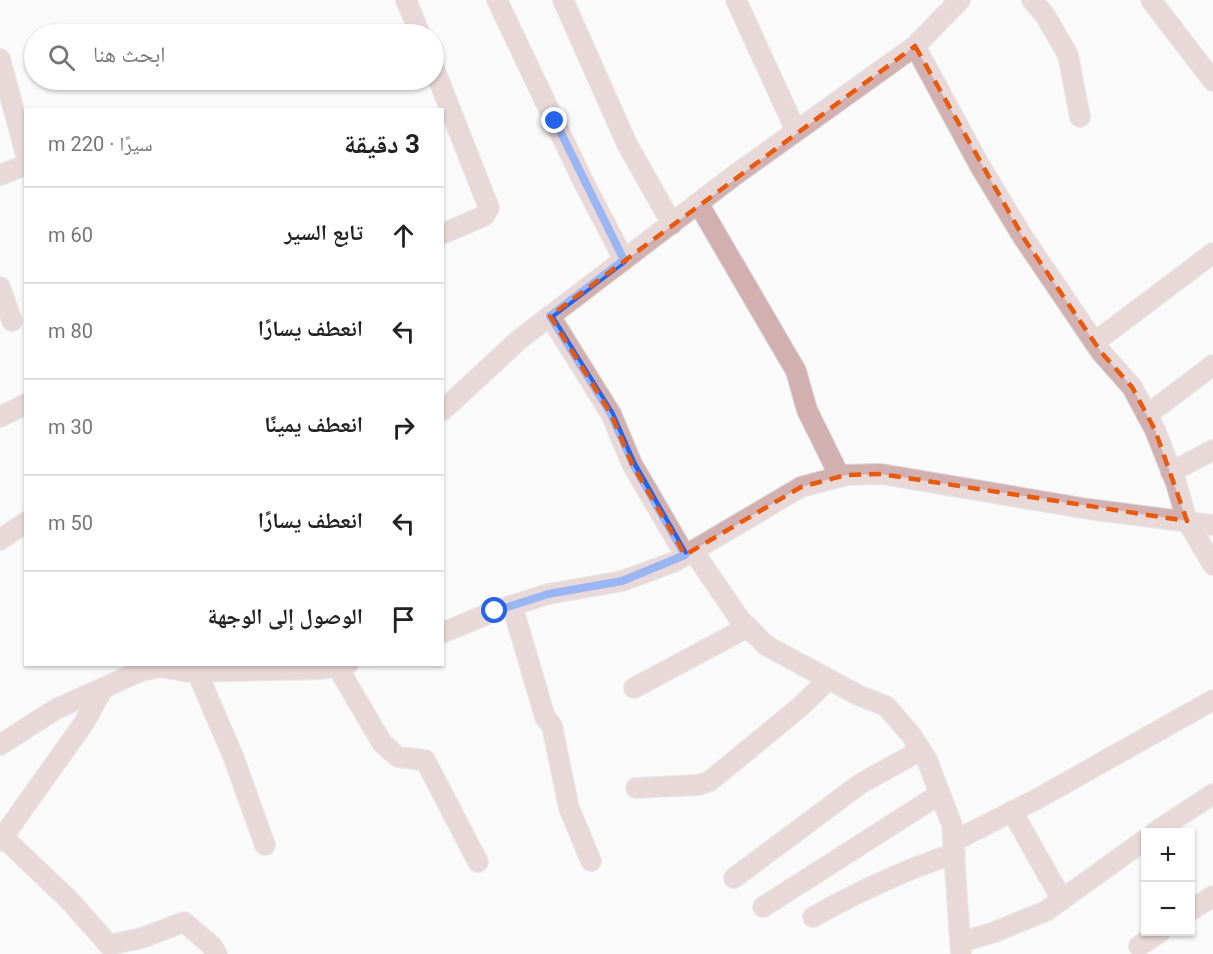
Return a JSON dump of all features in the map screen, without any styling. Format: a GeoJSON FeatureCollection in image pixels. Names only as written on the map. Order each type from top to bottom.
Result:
{"type":"FeatureCollection","features":[{"type":"Feature","properties":{"kind":"street"},"geometry":{"type":"LineString","coordinates":[[406,0],[416,24]]}},
{"type":"Feature","properties":{"kind":"street"},"geometry":{"type":"LineString","coordinates":[[496,0],[624,260]]}},
{"type":"Feature","properties":{"kind":"street"},"geometry":{"type":"LineString","coordinates":[[563,0],[627,144],[672,224]]}},
{"type":"Feature","properties":{"kind":"street"},"geometry":{"type":"LineString","coordinates":[[736,0],[796,131]]}},
{"type":"Feature","properties":{"kind":"street"},"geometry":{"type":"LineString","coordinates":[[444,409],[520,339],[698,203],[915,46],[960,0]]}},
{"type":"Feature","properties":{"kind":"street"},"geometry":{"type":"LineString","coordinates":[[1032,0],[1045,15],[1068,55],[1080,117]]}},
{"type":"Feature","properties":{"kind":"street"},"geometry":{"type":"LineString","coordinates":[[1151,0],[1213,81]]}},
{"type":"Feature","properties":{"kind":"street"},"geometry":{"type":"LineString","coordinates":[[915,46],[1011,217],[1095,342],[1132,387],[1147,415],[1171,472],[1187,521],[1213,565]]}},
{"type":"Feature","properties":{"kind":"street"},"geometry":{"type":"LineString","coordinates":[[0,59],[24,148]]}},
{"type":"Feature","properties":{"kind":"street"},"geometry":{"type":"LineString","coordinates":[[440,90],[451,134],[489,208],[484,216],[444,233]]}},
{"type":"Feature","properties":{"kind":"street"},"geometry":{"type":"LineString","coordinates":[[0,175],[24,166]]}},
{"type":"Feature","properties":{"kind":"street"},"geometry":{"type":"LineString","coordinates":[[698,203],[796,371],[807,410],[840,477]]}},
{"type":"Feature","properties":{"kind":"street"},"geometry":{"type":"LineString","coordinates":[[1095,342],[1213,253]]}},
{"type":"Feature","properties":{"kind":"street"},"geometry":{"type":"LineString","coordinates":[[0,287],[12,321]]}},
{"type":"Feature","properties":{"kind":"street"},"geometry":{"type":"LineString","coordinates":[[550,316],[611,414],[633,464],[689,553],[748,627],[767,646],[828,680],[886,706],[921,750],[952,825],[961,948],[1046,911],[1141,842]]}},
{"type":"Feature","properties":{"kind":"street"},"geometry":{"type":"LineString","coordinates":[[1147,415],[1213,365]]}},
{"type":"Feature","properties":{"kind":"street"},"geometry":{"type":"LineString","coordinates":[[0,417],[24,405]]}},
{"type":"Feature","properties":{"kind":"street"},"geometry":{"type":"LineString","coordinates":[[1171,472],[1213,450]]}},
{"type":"Feature","properties":{"kind":"street"},"geometry":{"type":"LineString","coordinates":[[444,632],[548,594],[622,581],[689,553],[801,487],[840,477],[881,474],[1088,509],[1213,525]]}},
{"type":"Feature","properties":{"kind":"street"},"geometry":{"type":"LineString","coordinates":[[0,540],[24,523]]}},
{"type":"Feature","properties":{"kind":"street"},"geometry":{"type":"LineString","coordinates":[[513,605],[545,717],[552,726],[569,808],[591,861]]}},
{"type":"Feature","properties":{"kind":"street"},"geometry":{"type":"LineString","coordinates":[[634,688],[748,627]]}},
{"type":"Feature","properties":{"kind":"street"},"geometry":{"type":"LineString","coordinates":[[0,745],[56,709],[141,671],[160,668],[191,670],[313,666]]}},
{"type":"Feature","properties":{"kind":"street"},"geometry":{"type":"LineString","coordinates":[[344,666],[382,743],[398,757],[425,760],[478,862]]}},
{"type":"Feature","properties":{"kind":"street"},"geometry":{"type":"LineString","coordinates":[[191,670],[233,756],[265,845]]}},
{"type":"Feature","properties":{"kind":"street"},"geometry":{"type":"LineString","coordinates":[[636,788],[698,784],[710,781],[800,707],[828,680]]}},
{"type":"Feature","properties":{"kind":"street"},"geometry":{"type":"LineString","coordinates":[[102,690],[84,723],[2,839],[70,901],[109,945],[142,938],[184,922],[211,945],[217,954]]}},
{"type":"Feature","properties":{"kind":"street"},"geometry":{"type":"LineString","coordinates":[[813,917],[847,898],[954,847],[1012,812],[1213,700]]}},
{"type":"Feature","properties":{"kind":"street"},"geometry":{"type":"LineString","coordinates":[[734,878],[860,784],[921,750]]}},
{"type":"Feature","properties":{"kind":"street"},"geometry":{"type":"LineString","coordinates":[[762,907],[940,794]]}},
{"type":"Feature","properties":{"kind":"street"},"geometry":{"type":"LineString","coordinates":[[1161,828],[1213,794]]}},
{"type":"Feature","properties":{"kind":"street"},"geometry":{"type":"LineString","coordinates":[[1012,812],[1062,900]]}},
{"type":"Feature","properties":{"kind":"street"},"geometry":{"type":"LineString","coordinates":[[1195,908],[1213,896]]}},
{"type":"Feature","properties":{"kind":"street"},"geometry":{"type":"LineString","coordinates":[[1139,946],[1154,936]]}},
{"type":"Feature","properties":{"kind":"highlighted area"},"geometry":{"type":"Polygon","coordinates":[[[915,46],[1023,237],[1101,352],[1132,387],[1155,430],[1187,521],[881,474],[846,475],[801,487],[685,555],[632,464],[611,414],[550,316],[915,46]]]}},
{"type":"Feature","properties":{"kind":"route"},"geometry":{"type":"LineString","coordinates":[[495,611],[548,594],[622,581],[674,562],[685,555],[633,464],[611,414],[550,316],[624,260],[555,121]]}}]}
